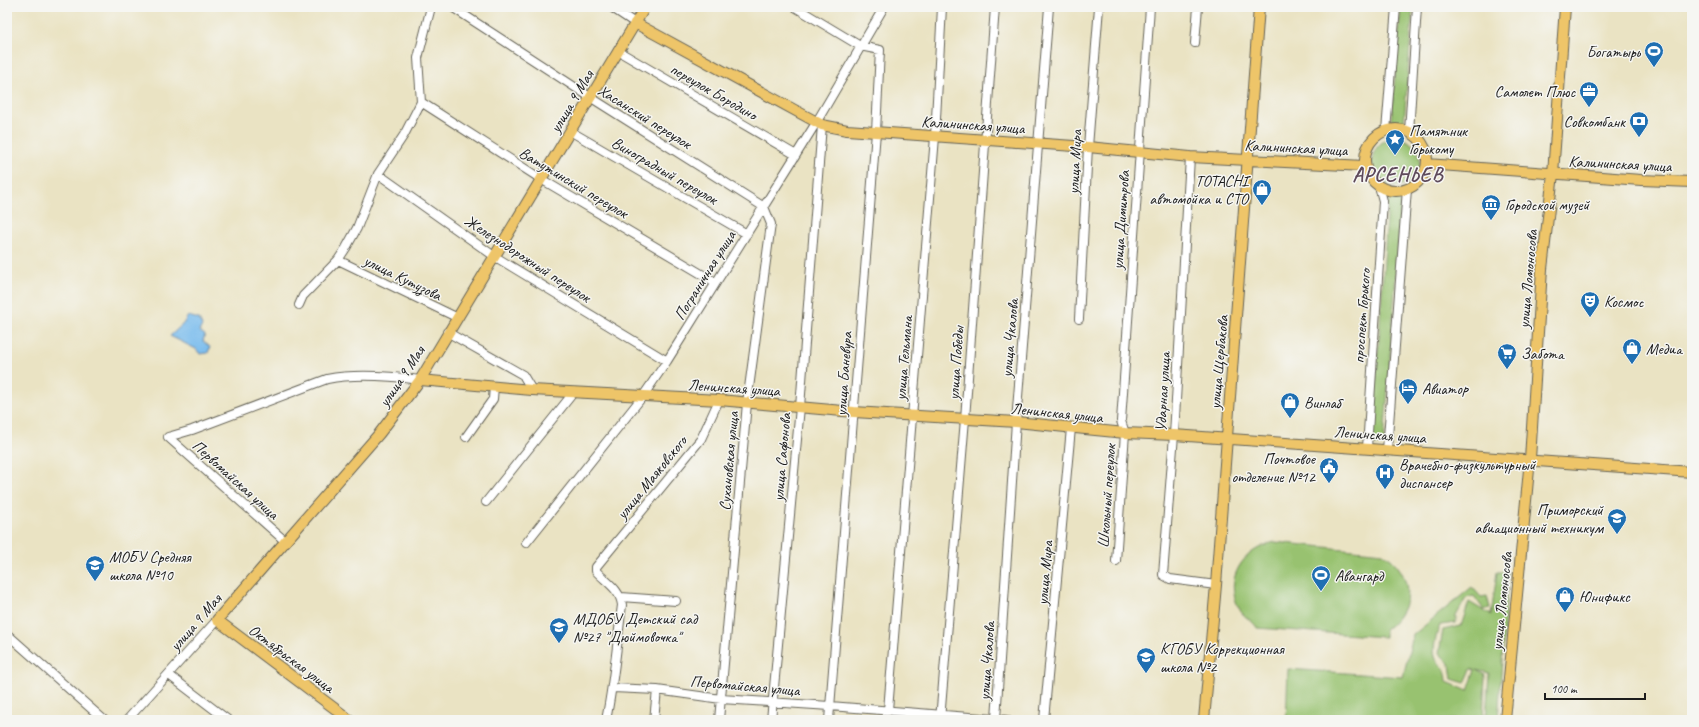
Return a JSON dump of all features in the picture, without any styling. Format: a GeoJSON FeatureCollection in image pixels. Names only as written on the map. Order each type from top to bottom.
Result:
{"type":"FeatureCollection","features":[{"type":"Feature","properties":{"kind":"main road","name":"улица 9 Мая"},"geometry":{"type":"LineString","coordinates":[[217,620],[379,434],[420,380],[456,317],[645,7]]}},
{"type":"Feature","properties":{"kind":"main road","name":"улица Щербакова"},"geometry":{"type":"LineString","coordinates":[[1204,720],[1216,585],[1259,7]]}},
{"type":"Feature","properties":{"kind":"main road","name":"улица Ломоносова"},"geometry":{"type":"LineString","coordinates":[[1505,720],[1530,460],[1542,269],[1553,174],[1565,7]]}},
{"type":"Feature","properties":{"kind":"main road","name":"Калининская улица"},"geometry":{"type":"LineString","coordinates":[[635,23],[819,124],[848,130],[1088,147],[1190,157],[1364,166]]}},
{"type":"Feature","properties":{"kind":"main road"},"geometry":{"type":"LineString","coordinates":[[1364,166],[1369,145],[1374,138],[1386,131],[1396,129],[1409,132],[1422,145],[1427,164],[1422,177],[1416,185],[1400,191],[1389,191],[1379,186]]}},
{"type":"Feature","properties":{"kind":"main road","name":"Калининская улица"},"geometry":{"type":"LineString","coordinates":[[1427,164],[1553,174],[1692,182]]}},
{"type":"Feature","properties":{"kind":"main road","name":"проспект Горького"},"geometry":{"type":"LineString","coordinates":[[1364,166],[1371,180],[1379,186]]}},
{"type":"Feature","properties":{"kind":"main road","name":"Ленинская улица"},"geometry":{"type":"LineString","coordinates":[[420,380],[532,390],[719,400],[854,412],[1016,422],[1125,434],[1227,438],[1692,472]]}},
{"type":"Feature","properties":{"kind":"main road","name":"Октябрьская улица"},"geometry":{"type":"LineString","coordinates":[[217,620],[350,720]]}},
{"type":"Feature","properties":{"kind":"street"},"geometry":{"type":"LineString","coordinates":[[299,306],[303,296],[338,260],[357,228],[378,174],[404,135],[421,102],[418,58],[431,7]]}},
{"type":"Feature","properties":{"kind":"street","name":"Хасанский переулок"},"geometry":{"type":"LineString","coordinates":[[452,7],[590,97],[764,207]]}},
{"type":"Feature","properties":{"kind":"street","name":"Калининская улица"},"geometry":{"type":"LineString","coordinates":[[611,7],[635,23]]}},
{"type":"Feature","properties":{"kind":"street"},"geometry":{"type":"LineString","coordinates":[[795,7],[860,46]]}},
{"type":"Feature","properties":{"kind":"street","name":"Пограничная улица"},"geometry":{"type":"LineString","coordinates":[[526,543],[643,396],[667,361],[715,282],[796,155],[819,124],[860,46],[884,7]]}},
{"type":"Feature","properties":{"kind":"street","name":"улица Тельмана"},"geometry":{"type":"LineString","coordinates":[[888,710],[935,137],[942,7]]}},
{"type":"Feature","properties":{"kind":"street","name":"улица Победы"},"geometry":{"type":"LineString","coordinates":[[940,717],[965,419],[995,7]]}},
{"type":"Feature","properties":{"kind":"street","name":"улица Чкалова"},"geometry":{"type":"LineString","coordinates":[[996,719],[1016,422],[1049,7]]}},
{"type":"Feature","properties":{"kind":"street","name":"улица Мира"},"geometry":{"type":"LineString","coordinates":[[1079,319],[1088,147],[1099,7]]}},
{"type":"Feature","properties":{"kind":"street","name":"улица Димитрова"},"geometry":{"type":"LineString","coordinates":[[1125,434],[1121,421],[1150,7]]}},
{"type":"Feature","properties":{"kind":"street"},"geometry":{"type":"LineString","coordinates":[[1195,43],[1198,7]]}},
{"type":"Feature","properties":{"kind":"street"},"geometry":{"type":"LineString","coordinates":[[1386,131],[1396,7]]}},
{"type":"Feature","properties":{"kind":"street"},"geometry":{"type":"LineString","coordinates":[[1409,132],[1417,7]]}},
{"type":"Feature","properties":{"kind":"street","name":"улица Баневура"},"geometry":{"type":"LineString","coordinates":[[829,720],[876,132],[880,50],[860,46]]}},
{"type":"Feature","properties":{"kind":"street","name":"переулок Бородино"},"geometry":{"type":"LineString","coordinates":[[618,51],[796,155]]}},
{"type":"Feature","properties":{"kind":"street","name":"Ватутинский переулок"},"geometry":{"type":"LineString","coordinates":[[421,102],[541,179],[715,282]]}},
{"type":"Feature","properties":{"kind":"street","name":"улица Сафонова"},"geometry":{"type":"LineString","coordinates":[[771,720],[800,408],[819,124]]}},
{"type":"Feature","properties":{"kind":"street","name":"Виноградный переулок"},"geometry":{"type":"LineString","coordinates":[[570,131],[747,234]]}},
{"type":"Feature","properties":{"kind":"street","name":"Ударная улица"},"geometry":{"type":"LineString","coordinates":[[1190,157],[1174,435],[1163,575],[1170,578],[1216,585]]}},
{"type":"Feature","properties":{"kind":"street","name":"Железнодорожный переулок"},"geometry":{"type":"LineString","coordinates":[[378,174],[494,256],[667,361]]}},
{"type":"Feature","properties":{"kind":"street","name":"проспект Горького"},"geometry":{"type":"LineString","coordinates":[[1367,448],[1383,200],[1379,186]]}},
{"type":"Feature","properties":{"kind":"street"},"geometry":{"type":"LineString","coordinates":[[1387,450],[1407,189]]}},
{"type":"Feature","properties":{"kind":"street","name":"Сухановская улица"},"geometry":{"type":"LineString","coordinates":[[719,720],[747,402],[771,224],[764,207]]}},
{"type":"Feature","properties":{"kind":"street","name":"улица Кутузова"},"geometry":{"type":"LineString","coordinates":[[338,260],[456,317]]}},
{"type":"Feature","properties":{"kind":"street"},"geometry":{"type":"LineString","coordinates":[[447,332],[523,375],[532,390]]}},
{"type":"Feature","properties":{"kind":"street","name":"Первомайская улица"},"geometry":{"type":"LineString","coordinates":[[285,541],[168,437],[192,430],[339,376],[374,376],[420,380]]}},
{"type":"Feature","properties":{"kind":"street"},"geometry":{"type":"LineString","coordinates":[[466,437],[493,399],[494,386]]}},
{"type":"Feature","properties":{"kind":"street"},"geometry":{"type":"LineString","coordinates":[[486,502],[574,392]]}},
{"type":"Feature","properties":{"kind":"street","name":"улица Маяковского"},"geometry":{"type":"LineString","coordinates":[[621,597],[612,585],[596,571],[596,567],[701,439],[719,400]]}},
{"type":"Feature","properties":{"kind":"street","name":"улица Мира"},"geometry":{"type":"LineString","coordinates":[[1044,720],[1071,428]]}},
{"type":"Feature","properties":{"kind":"street","name":"Школьный переулок"},"geometry":{"type":"LineString","coordinates":[[1116,561],[1125,434]]}},
{"type":"Feature","properties":{"kind":"street"},"geometry":{"type":"LineString","coordinates":[[606,720],[613,688],[614,666],[622,605],[621,597],[676,601]]}},
{"type":"Feature","properties":{"kind":"street","name":"улица 9 Мая"},"geometry":{"type":"LineString","coordinates":[[127,720],[217,620]]}},
{"type":"Feature","properties":{"kind":"street"},"geometry":{"type":"LineString","coordinates":[[7,634],[104,720]]}},
{"type":"Feature","properties":{"kind":"street"},"geometry":{"type":"LineString","coordinates":[[169,674],[228,720]]}},
{"type":"Feature","properties":{"kind":"street","name":"Первомайская улица"},"geometry":{"type":"LineString","coordinates":[[613,688],[657,690],[721,699],[888,710],[940,717],[1007,720]]}},
{"type":"Feature","properties":{"kind":"street"},"geometry":{"type":"LineString","coordinates":[[654,720],[657,690]]}},
{"type":"Feature","properties":{"kind":"green space"},"geometry":{"type":"Polygon","coordinates":[[[1401,7],[1413,7],[1404,123],[1391,122],[1401,7]]]}},
{"type":"Feature","properties":{"kind":"green space"},"geometry":{"type":"Polygon","coordinates":[[[1391,138],[1401,138],[1413,145],[1420,157],[1420,167],[1413,179],[1401,186],[1391,186],[1383,182],[1376,175],[1372,167],[1372,157],[1376,149],[1383,142],[1391,138]]]}},
{"type":"Feature","properties":{"kind":"green space"},"geometry":{"type":"Polygon","coordinates":[[[1393,198],[1398,198],[1401,204],[1384,442],[1380,445],[1375,445],[1372,441],[1388,202],[1393,198]]]}},
{"type":"Feature","properties":{"kind":"green space","name":"Авангард"},"geometry":{"type":"Polygon","coordinates":[[[1275,542],[1383,553],[1393,561],[1401,571],[1405,581],[1407,591],[1406,602],[1402,612],[1385,630],[1385,637],[1257,628],[1240,610],[1235,598],[1233,587],[1235,577],[1245,558],[1254,551],[1275,542]]]}},
{"type":"Feature","properties":{"kind":"green space"},"geometry":{"type":"Polygon","coordinates":[[[1497,572],[1508,572],[1498,720],[1486,720],[1489,673],[1476,670],[1485,675],[1483,720],[1286,720],[1288,669],[1403,677],[1413,635],[1472,587],[1481,597],[1487,596],[1490,608],[1484,610],[1474,596],[1466,598],[1456,616],[1456,623],[1440,625],[1434,649],[1437,661],[1444,668],[1447,682],[1468,691],[1475,670],[1471,669],[1465,683],[1452,679],[1450,664],[1439,653],[1443,630],[1461,626],[1469,602],[1491,615],[1497,572]]]}},
{"type":"Feature","properties":{"kind":"water"},"geometry":{"type":"Polygon","coordinates":[[[188,316],[199,319],[202,326],[199,331],[205,335],[203,341],[210,347],[208,353],[200,354],[196,349],[170,336],[183,324],[188,316]]]}},
{"type":"Feature","properties":{"kind":"place","name":"Богатырь"},"geometry":{"type":"Point","coordinates":[1654,68]}},
{"type":"Feature","properties":{"kind":"place","name":"Самолет Плюс"},"geometry":{"type":"Point","coordinates":[1589,108]}},
{"type":"Feature","properties":{"kind":"place","name":"Совкомбанк"},"geometry":{"type":"Point","coordinates":[1639,138]}},
{"type":"Feature","properties":{"kind":"place","name":"Памятник Горькому"},"geometry":{"type":"Point","coordinates":[1395,156]}},
{"type":"Feature","properties":{"kind":"place","name":"TOTACHI автомойка и СТО"},"geometry":{"type":"Point","coordinates":[1262,206]}},
{"type":"Feature","properties":{"kind":"place","name":"Городской музей"},"geometry":{"type":"Point","coordinates":[1491,221]}},
{"type":"Feature","properties":{"kind":"place","name":"Космос"},"geometry":{"type":"Point","coordinates":[1590,318]}},
{"type":"Feature","properties":{"kind":"place","name":"Медиа"},"geometry":{"type":"Point","coordinates":[1632,365]}},
{"type":"Feature","properties":{"kind":"place","name":"Забота"},"geometry":{"type":"Point","coordinates":[1507,370]}},
{"type":"Feature","properties":{"kind":"place","name":"Авиатор"},"geometry":{"type":"Point","coordinates":[1408,405]}},
{"type":"Feature","properties":{"kind":"place","name":"Винлаб"},"geometry":{"type":"Point","coordinates":[1290,419]}},
{"type":"Feature","properties":{"kind":"place","name":"Почтовое отделение №12"},"geometry":{"type":"Point","coordinates":[1329,484]}},
{"type":"Feature","properties":{"kind":"place","name":"Врачебно-физкультурный диспансер"},"geometry":{"type":"Point","coordinates":[1385,490]}},
{"type":"Feature","properties":{"kind":"place","name":"Приморский авиационный техникум"},"geometry":{"type":"Point","coordinates":[1617,535]}},
{"type":"Feature","properties":{"kind":"place","name":"МОБУ Средняя школа №10"},"geometry":{"type":"Point","coordinates":[95,582]}},
{"type":"Feature","properties":{"kind":"place","name":"Авангард"},"geometry":{"type":"Point","coordinates":[1321,592]}},
{"type":"Feature","properties":{"kind":"place","name":"Юнификс"},"geometry":{"type":"Point","coordinates":[1565,613]}},
{"type":"Feature","properties":{"kind":"place","name":"МДОБУ Детский сад №27 \"Дюймовочка\""},"geometry":{"type":"Point","coordinates":[559,644]}},
{"type":"Feature","properties":{"kind":"place","name":"КГОБУ Коррекционная школа №2"},"geometry":{"type":"Point","coordinates":[1146,674]}},
{"type":"Feature","properties":{"kind":"district","name":"АРСЕНЬЕВ"},"geometry":{"type":"Point","coordinates":[1398,174]}}]}
